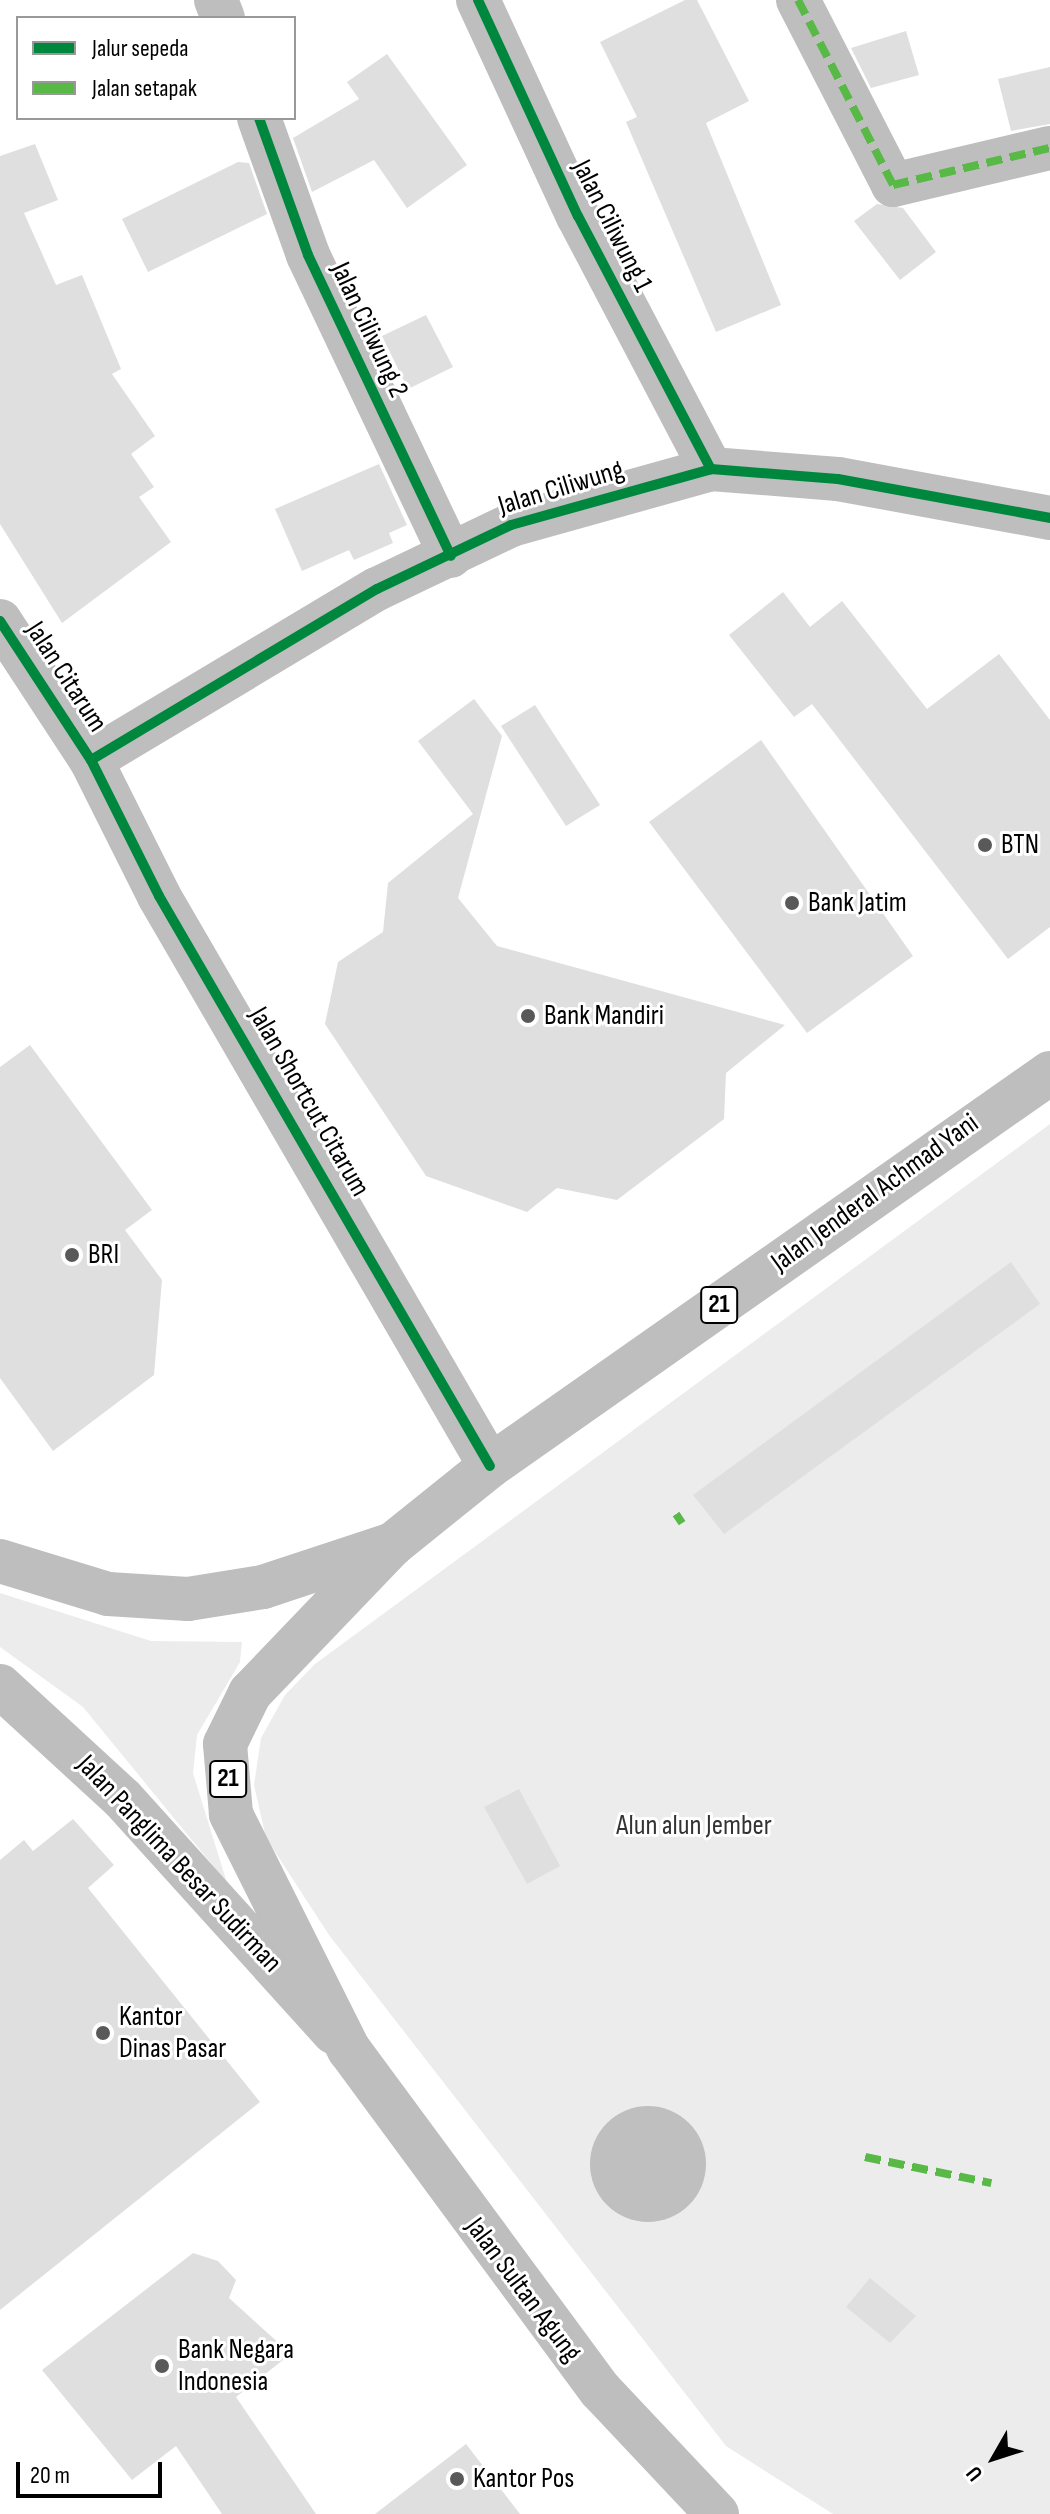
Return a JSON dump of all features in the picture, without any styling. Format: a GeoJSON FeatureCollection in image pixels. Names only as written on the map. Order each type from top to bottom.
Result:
{"type":"FeatureCollection","features":[{"type":"Feature","properties":{"kind":"main road","name":"Jalan Ciliwung 1"},"geometry":{"type":"LineString","coordinates":[[478,0],[578,216],[711,469]]}},
{"type":"Feature","properties":{"kind":"main road"},"geometry":{"type":"LineString","coordinates":[[798,0],[893,185],[1050,148]]}},
{"type":"Feature","properties":{"kind":"main road","name":"Jalan Ciliwung 2"},"geometry":{"type":"LineString","coordinates":[[260,120],[308,255],[451,556]]}},
{"type":"Feature","properties":{"kind":"main road","name":"Jalan Ciliwung"},"geometry":{"type":"LineString","coordinates":[[91,760],[377,589],[511,525],[711,469],[838,479],[1050,518]]}},
{"type":"Feature","properties":{"kind":"main road","name":"Jalan Citarum"},"geometry":{"type":"LineString","coordinates":[[0,621],[91,760]]}},
{"type":"Feature","properties":{"kind":"main road","name":"Jalan Shortcut Citarum"},"geometry":{"type":"LineString","coordinates":[[91,760],[159,896],[490,1466]]}},
{"type":"Feature","properties":{"kind":"main road","name":"Jalan Jenderal Achmad Yani"},"geometry":{"type":"LineString","coordinates":[[393,1544],[490,1466],[1050,1073]]}},
{"type":"Feature","properties":{"kind":"main road"},"geometry":{"type":"LineString","coordinates":[[0,1561],[108,1594],[188,1599],[263,1587],[393,1544]]}},
{"type":"Feature","properties":{"kind":"main road","name":"21"},"geometry":{"type":"LineString","coordinates":[[349,2050],[231,1814],[225,1744],[250,1693],[393,1544]]}},
{"type":"Feature","properties":{"kind":"main road","name":"Jalan Panglima Besar Sudirman"},"geometry":{"type":"LineString","coordinates":[[0,1686],[122,1798],[349,2050]]}},
{"type":"Feature","properties":{"kind":"main road","name":"Jalan Sultan Agung"},"geometry":{"type":"LineString","coordinates":[[349,2050],[600,2390],[717,2514]]}},
{"type":"Feature","properties":{"kind":"green space","name":"Alun alun Jember"},"geometry":{"type":"Polygon","coordinates":[[[1050,1124],[1050,2514],[833,2514],[726,2446],[329,1935],[266,1838],[254,1785],[261,1738],[285,1695],[315,1664],[1050,1124]]]}},
{"type":"Feature","properties":{"kind":"green space"},"geometry":{"type":"Polygon","coordinates":[[[0,1593],[151,1641],[242,1642],[240,1662],[197,1735],[193,1773],[227,1883],[83,1707],[0,1647],[0,1593]]]}},
{"type":"Feature","properties":{"kind":"shaded area"},"geometry":{"type":"Polygon","coordinates":[[[648,2106],[670,2111],[689,2123],[701,2142],[706,2164],[701,2186],[689,2205],[670,2217],[648,2222],[626,2217],[607,2205],[595,2186],[590,2164],[595,2142],[607,2123],[626,2111],[648,2106]]]}},
{"type":"Feature","properties":{"kind":"building"},"geometry":{"type":"Polygon","coordinates":[[[685,0],[697,0],[749,101],[706,123],[781,305],[716,332],[626,122],[637,117],[600,42],[685,0]]]}},
{"type":"Feature","properties":{"kind":"building"},"geometry":{"type":"Polygon","coordinates":[[[906,31],[919,75],[871,88],[851,48],[906,31]]]}},
{"type":"Feature","properties":{"kind":"building"},"geometry":{"type":"Polygon","coordinates":[[[387,54],[467,165],[407,208],[374,160],[312,192],[293,138],[359,99],[347,82],[387,54]]]}},
{"type":"Feature","properties":{"kind":"building"},"geometry":{"type":"Polygon","coordinates":[[[1050,67],[1050,124],[1011,131],[998,79],[1050,67]]]}},
{"type":"Feature","properties":{"kind":"building"},"geometry":{"type":"Polygon","coordinates":[[[35,144],[58,200],[24,213],[56,285],[82,275],[121,369],[112,374],[155,436],[131,454],[154,487],[139,497],[171,542],[62,623],[0,524],[0,156],[35,144]]]}},
{"type":"Feature","properties":{"kind":"building"},"geometry":{"type":"Polygon","coordinates":[[[238,162],[249,163],[267,214],[148,272],[122,219],[238,162]]]}},
{"type":"Feature","properties":{"kind":"building"},"geometry":{"type":"Polygon","coordinates":[[[877,204],[903,208],[936,252],[900,280],[854,221],[877,204]]]}},
{"type":"Feature","properties":{"kind":"building"},"geometry":{"type":"Polygon","coordinates":[[[426,315],[453,367],[408,389],[382,336],[426,315]]]}},
{"type":"Feature","properties":{"kind":"building"},"geometry":{"type":"Polygon","coordinates":[[[379,464],[407,525],[389,533],[393,543],[354,560],[349,550],[302,571],[275,509],[379,464]]]}},
{"type":"Feature","properties":{"kind":"building","name":"BTN"},"geometry":{"type":"Polygon","coordinates":[[[783,592],[810,627],[842,601],[927,709],[999,654],[1050,720],[1050,927],[1008,959],[812,704],[794,717],[729,635],[783,592]]]}},
{"type":"Feature","properties":{"kind":"building","name":"Bank Mandiri"},"geometry":{"type":"Polygon","coordinates":[[[474,699],[502,736],[458,898],[497,946],[785,1025],[726,1073],[724,1119],[617,1200],[557,1188],[527,1212],[426,1176],[325,1024],[338,962],[383,932],[388,883],[473,814],[418,741],[474,699]]]}},
{"type":"Feature","properties":{"kind":"building"},"geometry":{"type":"Polygon","coordinates":[[[535,705],[600,805],[566,826],[501,726],[535,705]]]}},
{"type":"Feature","properties":{"kind":"building","name":"Bank Jatim"},"geometry":{"type":"Polygon","coordinates":[[[761,740],[913,956],[807,1033],[649,822],[761,740]]]}},
{"type":"Feature","properties":{"kind":"building","name":"BRI"},"geometry":{"type":"Polygon","coordinates":[[[30,1045],[152,1210],[125,1230],[162,1280],[154,1375],[53,1451],[0,1378],[0,1067],[30,1045]]]}},
{"type":"Feature","properties":{"kind":"building"},"geometry":{"type":"Polygon","coordinates":[[[1011,1262],[1040,1304],[724,1534],[693,1495],[1011,1262]]]}},
{"type":"Feature","properties":{"kind":"building"},"geometry":{"type":"Polygon","coordinates":[[[519,1789],[560,1866],[527,1884],[484,1807],[519,1789]]]}},
{"type":"Feature","properties":{"kind":"building","name":"Kantor Dinas Pasar"},"geometry":{"type":"Polygon","coordinates":[[[73,1819],[114,1865],[88,1888],[260,2102],[0,2310],[0,1860],[24,1840],[33,1851],[73,1819]]]}},
{"type":"Feature","properties":{"kind":"building","name":"Bank Negara Indonesia"},"geometry":{"type":"Polygon","coordinates":[[[193,2253],[218,2261],[236,2280],[229,2298],[282,2346],[283,2360],[236,2397],[316,2514],[222,2514],[176,2446],[132,2480],[42,2370],[193,2253]]]}},
{"type":"Feature","properties":{"kind":"building"},"geometry":{"type":"Polygon","coordinates":[[[870,2278],[916,2316],[890,2343],[846,2307],[870,2278]]]}},
{"type":"Feature","properties":{"kind":"building","name":"Kantor Pos"},"geometry":{"type":"Polygon","coordinates":[[[466,2444],[520,2514],[375,2514],[466,2444]]]}},
{"type":"Feature","properties":{"kind":"marked path"},"geometry":{"type":"LineString","coordinates":[[798,0],[893,185],[1050,148]]}},
{"type":"Feature","properties":{"kind":"marked path"},"geometry":{"type":"LineString","coordinates":[[676,1514],[682,1523]]}},
{"type":"Feature","properties":{"kind":"marked path"},"geometry":{"type":"LineString","coordinates":[[865,2157],[991,2183]]}},
{"type":"Feature","properties":{"kind":"cycle path"},"geometry":{"type":"LineString","coordinates":[[478,0],[578,216],[711,469]]}},
{"type":"Feature","properties":{"kind":"cycle path"},"geometry":{"type":"LineString","coordinates":[[260,120],[308,255],[451,556]]}},
{"type":"Feature","properties":{"kind":"cycle path"},"geometry":{"type":"LineString","coordinates":[[91,760],[377,589],[511,525],[711,469],[838,479],[1050,518]]}},
{"type":"Feature","properties":{"kind":"cycle path"},"geometry":{"type":"LineString","coordinates":[[0,621],[91,760],[159,896],[490,1466]]}},
{"type":"Feature","properties":{"kind":"place","name":"BTN"},"geometry":{"type":"Point","coordinates":[985,845]}},
{"type":"Feature","properties":{"kind":"place","name":"Bank Jatim"},"geometry":{"type":"Point","coordinates":[792,903]}},
{"type":"Feature","properties":{"kind":"place","name":"Bank Mandiri"},"geometry":{"type":"Point","coordinates":[528,1016]}},
{"type":"Feature","properties":{"kind":"place","name":"BRI"},"geometry":{"type":"Point","coordinates":[72,1255]}},
{"type":"Feature","properties":{"kind":"place","name":"Kantor Dinas Pasar"},"geometry":{"type":"Point","coordinates":[103,2033]}},
{"type":"Feature","properties":{"kind":"place","name":"Bank Negara Indonesia"},"geometry":{"type":"Point","coordinates":[162,2366]}},
{"type":"Feature","properties":{"kind":"place","name":"Kantor Pos"},"geometry":{"type":"Point","coordinates":[457,2479]}}]}
